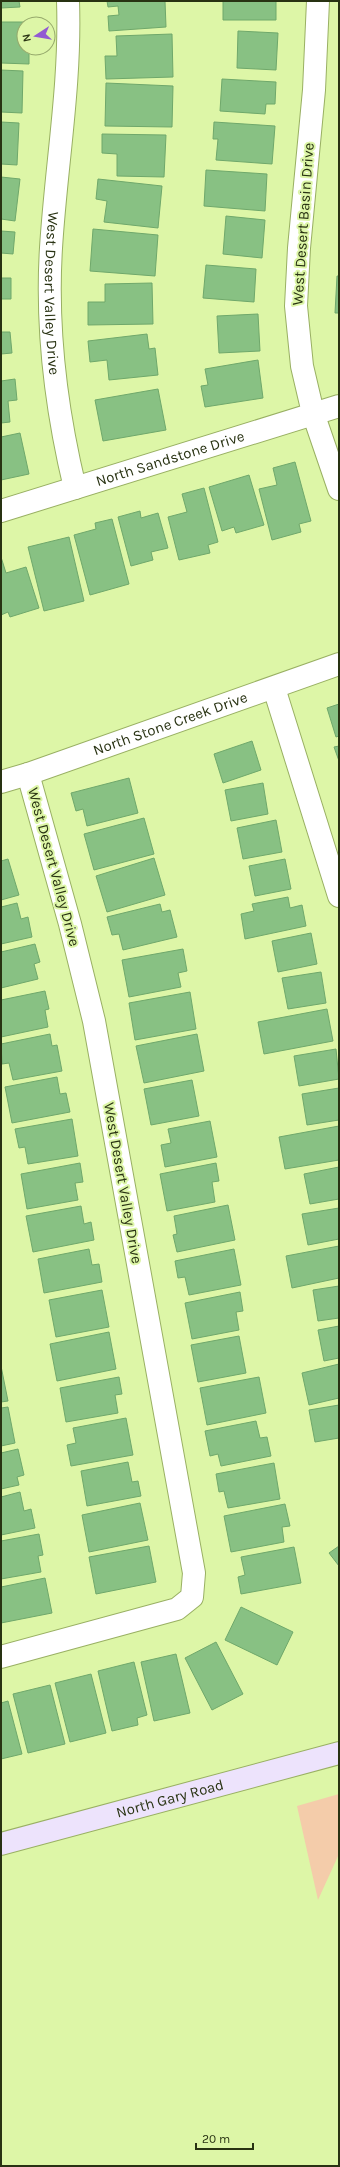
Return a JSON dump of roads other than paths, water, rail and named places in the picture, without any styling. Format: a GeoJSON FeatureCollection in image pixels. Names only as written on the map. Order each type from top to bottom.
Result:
{"type":"FeatureCollection","features":[{"type":"Feature","properties":{"kind":"main road","name":"North Gary Road"},"geometry":{"type":"LineString","coordinates":[[1,1844],[339,1753]]}},
{"type":"Feature","properties":{"kind":"street","name":"West Desert Valley Drive"},"geometry":{"type":"LineString","coordinates":[[68,1],[69,28],[62,139],[51,248],[51,339],[57,404],[75,488]]}},
{"type":"Feature","properties":{"kind":"street","name":"West Desert Basin Drive"},"geometry":{"type":"LineString","coordinates":[[318,1],[314,90],[299,248],[296,306],[302,366],[313,413],[339,490]]}},
{"type":"Feature","properties":{"kind":"street","name":"North Sandstone Drive"},"geometry":{"type":"LineString","coordinates":[[1,511],[339,406]]}},
{"type":"Feature","properties":{"kind":"street","name":"North Stone Creek Drive"},"geometry":{"type":"LineString","coordinates":[[1,782],[28,774],[339,664]]}},
{"type":"Feature","properties":{"kind":"street"},"geometry":{"type":"LineString","coordinates":[[274,688],[339,896]]}},
{"type":"Feature","properties":{"kind":"street","name":"West Desert Valley Drive"},"geometry":{"type":"LineString","coordinates":[[1,1657],[177,1609],[192,1598],[194,1573],[94,1021],[70,924],[28,774]]}}]}
